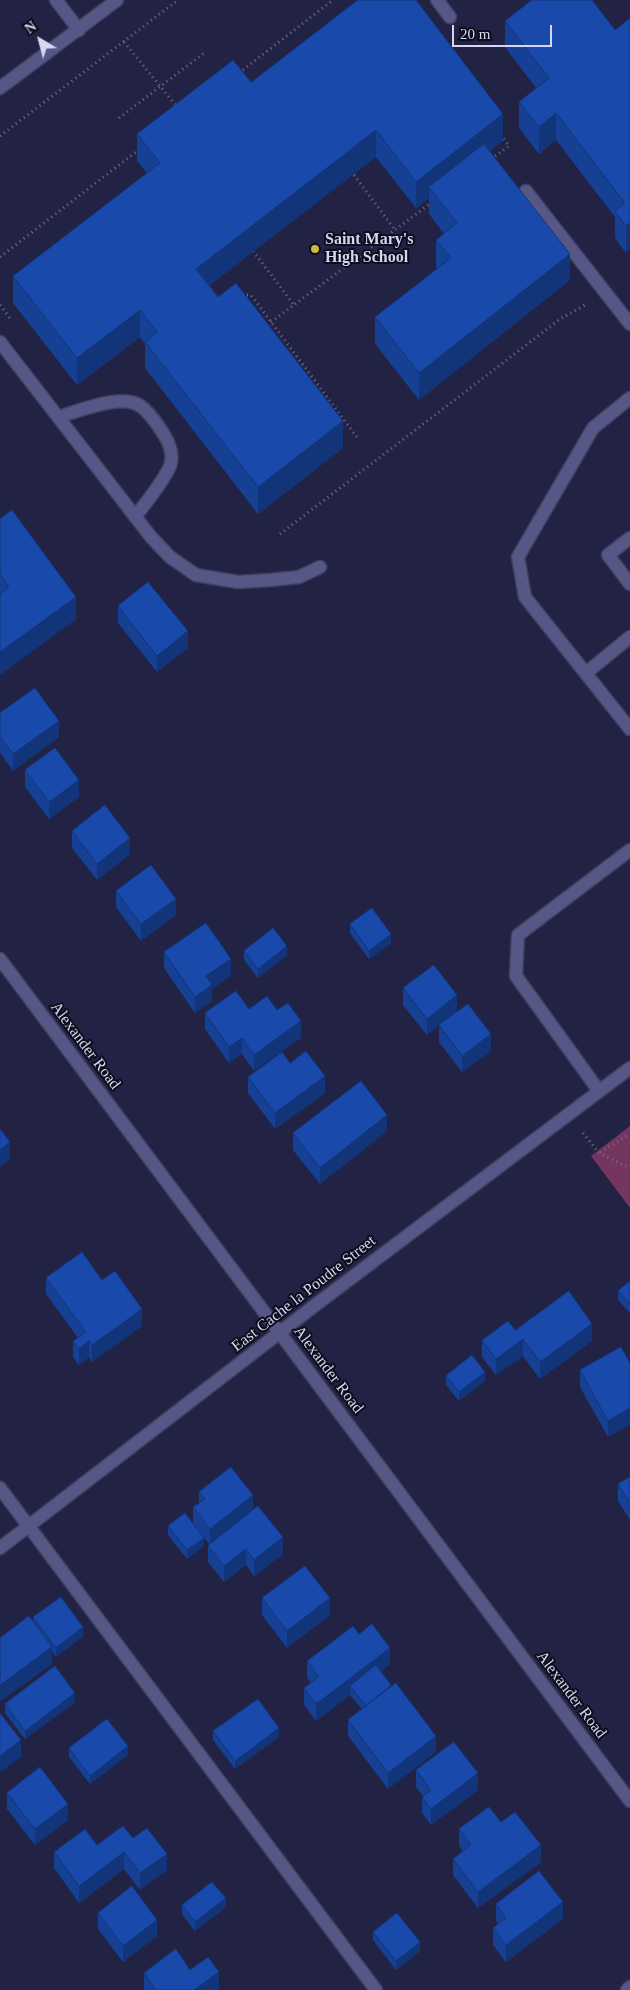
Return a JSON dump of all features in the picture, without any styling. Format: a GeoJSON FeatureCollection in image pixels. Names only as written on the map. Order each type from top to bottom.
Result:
{"type":"FeatureCollection","features":[{"type":"Feature","properties":{"kind":"street"},"geometry":{"type":"LineString","coordinates":[[56,0],[79,30]]}},
{"type":"Feature","properties":{"kind":"street"},"geometry":{"type":"LineString","coordinates":[[0,88],[117,0]]}},
{"type":"Feature","properties":{"kind":"street"},"geometry":{"type":"LineString","coordinates":[[437,0],[450,17]]}},
{"type":"Feature","properties":{"kind":"street"},"geometry":{"type":"LineString","coordinates":[[526,191],[630,324]]}},
{"type":"Feature","properties":{"kind":"street"},"geometry":{"type":"LineString","coordinates":[[0,342],[135,517],[170,557],[196,574],[238,582],[299,577],[320,567]]}},
{"type":"Feature","properties":{"kind":"street"},"geometry":{"type":"LineString","coordinates":[[630,398],[593,428],[518,557],[524,597],[630,729]]}},
{"type":"Feature","properties":{"kind":"street"},"geometry":{"type":"LineString","coordinates":[[58,417],[97,405],[120,402],[138,404],[161,428],[170,443],[171,464],[135,517]]}},
{"type":"Feature","properties":{"kind":"street"},"geometry":{"type":"LineString","coordinates":[[630,538],[608,555],[630,584]]}},
{"type":"Feature","properties":{"kind":"street"},"geometry":{"type":"LineString","coordinates":[[586,673],[630,637]]}},
{"type":"Feature","properties":{"kind":"street"},"geometry":{"type":"LineString","coordinates":[[599,1091],[516,976],[518,934],[630,850]]}},
{"type":"Feature","properties":{"kind":"street","name":"Alexander Road"},"geometry":{"type":"LineString","coordinates":[[0,959],[630,1801]]}},
{"type":"Feature","properties":{"kind":"street","name":"East Cache la Poudre Street"},"geometry":{"type":"LineString","coordinates":[[0,1548],[326,1297],[630,1068]]}},
{"type":"Feature","properties":{"kind":"street"},"geometry":{"type":"LineString","coordinates":[[0,1488],[376,1990]]}},
{"type":"Feature","properties":{"kind":"path"},"geometry":{"type":"LineString","coordinates":[[0,136],[178,0]]}},
{"type":"Feature","properties":{"kind":"path"},"geometry":{"type":"LineString","coordinates":[[238,73],[333,0]]}},
{"type":"Feature","properties":{"kind":"path"},"geometry":{"type":"LineString","coordinates":[[124,42],[183,116]]}},
{"type":"Feature","properties":{"kind":"path"},"geometry":{"type":"LineString","coordinates":[[119,118],[204,53]]}},
{"type":"Feature","properties":{"kind":"path"},"geometry":{"type":"LineString","coordinates":[[486,162],[509,146],[498,129]]}},
{"type":"Feature","properties":{"kind":"path"},"geometry":{"type":"LineString","coordinates":[[0,257],[145,145]]}},
{"type":"Feature","properties":{"kind":"path"},"geometry":{"type":"LineString","coordinates":[[354,175],[395,230]]}},
{"type":"Feature","properties":{"kind":"path"},"geometry":{"type":"LineString","coordinates":[[271,322],[433,202]]}},
{"type":"Feature","properties":{"kind":"path"},"geometry":{"type":"LineString","coordinates":[[253,251],[294,305]]}},
{"type":"Feature","properties":{"kind":"path"},"geometry":{"type":"LineString","coordinates":[[280,534],[560,319],[606,293]]}},
{"type":"Feature","properties":{"kind":"path"},"geometry":{"type":"LineString","coordinates":[[233,295],[251,295],[358,440]]}},
{"type":"Feature","properties":{"kind":"path"},"geometry":{"type":"LineString","coordinates":[[630,1134],[599,1152],[630,1168]]}},
{"type":"Feature","properties":{"kind":"shaded area"},"geometry":{"type":"Polygon","coordinates":[[[630,1126],[630,1208],[591,1156],[630,1126]]]}},
{"type":"Feature","properties":{"kind":"building"},"geometry":{"type":"Polygon","coordinates":[[[358,0],[416,0],[503,114],[416,182],[376,130],[196,269],[218,297],[236,283],[343,421],[258,487],[145,342],[157,332],[140,310],[77,358],[13,276],[160,163],[137,134],[233,60],[251,82],[358,0]]]}},
{"type":"Feature","properties":{"kind":"building"},"geometry":{"type":"Polygon","coordinates":[[[532,0],[592,0],[615,30],[630,18],[630,223],[626,226],[615,211],[625,203],[556,113],[539,127],[519,102],[549,78],[505,21],[532,0]]]}},
{"type":"Feature","properties":{"kind":"building"},"geometry":{"type":"Polygon","coordinates":[[[484,144],[570,254],[419,373],[375,317],[451,258],[436,240],[457,223],[429,187],[484,144]]]}},
{"type":"Feature","properties":{"kind":"building"},"geometry":{"type":"Polygon","coordinates":[[[12,510],[76,597],[0,652],[0,594],[9,587],[0,574],[0,519],[12,510]]]}},
{"type":"Feature","properties":{"kind":"building"},"geometry":{"type":"Polygon","coordinates":[[[148,582],[188,631],[157,656],[118,606],[148,582]]]}},
{"type":"Feature","properties":{"kind":"building"},"geometry":{"type":"Polygon","coordinates":[[[35,688],[59,721],[13,754],[0,737],[0,713],[35,688]]]}},
{"type":"Feature","properties":{"kind":"building"},"geometry":{"type":"Polygon","coordinates":[[[55,748],[79,780],[49,802],[25,770],[55,748]]]}},
{"type":"Feature","properties":{"kind":"building"},"geometry":{"type":"Polygon","coordinates":[[[105,805],[130,838],[97,864],[72,831],[105,805]]]}},
{"type":"Feature","properties":{"kind":"building"},"geometry":{"type":"Polygon","coordinates":[[[151,865],[176,899],[141,924],[116,891],[151,865]]]}},
{"type":"Feature","properties":{"kind":"building"},"geometry":{"type":"Polygon","coordinates":[[[372,908],[391,934],[369,951],[350,924],[372,908]]]}},
{"type":"Feature","properties":{"kind":"building"},"geometry":{"type":"Polygon","coordinates":[[[206,923],[231,959],[206,976],[212,985],[195,997],[164,952],[206,923]]]}},
{"type":"Feature","properties":{"kind":"building"},"geometry":{"type":"Polygon","coordinates":[[[273,928],[287,946],[258,969],[244,951],[273,928]]]}},
{"type":"Feature","properties":{"kind":"building"},"geometry":{"type":"Polygon","coordinates":[[[434,965],[457,995],[427,1019],[403,988],[434,965]]]}},
{"type":"Feature","properties":{"kind":"building"},"geometry":{"type":"Polygon","coordinates":[[[236,991],[249,1009],[267,996],[277,1010],[288,1003],[301,1021],[254,1055],[242,1038],[229,1047],[205,1013],[236,991]]]}},
{"type":"Feature","properties":{"kind":"building"},"geometry":{"type":"Polygon","coordinates":[[[468,1004],[491,1034],[462,1056],[439,1025],[468,1004]]]}},
{"type":"Feature","properties":{"kind":"building"},"geometry":{"type":"Polygon","coordinates":[[[306,1051],[325,1076],[275,1113],[248,1077],[282,1052],[290,1063],[306,1051]]]}},
{"type":"Feature","properties":{"kind":"building"},"geometry":{"type":"Polygon","coordinates":[[[361,1081],[387,1115],[320,1168],[293,1133],[361,1081]]]}},
{"type":"Feature","properties":{"kind":"building"},"geometry":{"type":"Polygon","coordinates":[[[0,1129],[10,1142],[0,1150],[0,1129]]]}},
{"type":"Feature","properties":{"kind":"building"},"geometry":{"type":"Polygon","coordinates":[[[82,1252],[102,1280],[115,1271],[142,1309],[92,1345],[89,1341],[79,1349],[73,1341],[86,1332],[46,1278],[82,1252]]]}},
{"type":"Feature","properties":{"kind":"building"},"geometry":{"type":"Polygon","coordinates":[[[630,1281],[630,1304],[618,1291],[630,1281]]]}},
{"type":"Feature","properties":{"kind":"building"},"geometry":{"type":"Polygon","coordinates":[[[569,1291],[592,1324],[540,1362],[523,1339],[496,1359],[482,1340],[508,1321],[515,1330],[569,1291]]]}},
{"type":"Feature","properties":{"kind":"building"},"geometry":{"type":"Polygon","coordinates":[[[621,1347],[630,1363],[630,1408],[608,1421],[580,1370],[621,1347]]]}},
{"type":"Feature","properties":{"kind":"building"},"geometry":{"type":"Polygon","coordinates":[[[472,1355],[485,1372],[459,1392],[446,1376],[472,1355]]]}},
{"type":"Feature","properties":{"kind":"building"},"geometry":{"type":"Polygon","coordinates":[[[231,1467],[253,1495],[210,1529],[193,1507],[205,1499],[199,1492],[231,1467]]]}},
{"type":"Feature","properties":{"kind":"building"},"geometry":{"type":"Polygon","coordinates":[[[630,1477],[630,1503],[618,1484],[630,1477]]]}},
{"type":"Feature","properties":{"kind":"building"},"geometry":{"type":"Polygon","coordinates":[[[258,1506],[283,1537],[254,1560],[246,1549],[224,1566],[208,1546],[258,1506]]]}},
{"type":"Feature","properties":{"kind":"building"},"geometry":{"type":"Polygon","coordinates":[[[185,1513],[204,1538],[187,1550],[168,1526],[185,1513]]]}},
{"type":"Feature","properties":{"kind":"building"},"geometry":{"type":"Polygon","coordinates":[[[305,1566],[330,1598],[287,1631],[262,1598],[305,1566]]]}},
{"type":"Feature","properties":{"kind":"building"},"geometry":{"type":"Polygon","coordinates":[[[61,1597],[83,1627],[56,1648],[33,1617],[61,1597]]]}},
{"type":"Feature","properties":{"kind":"building"},"geometry":{"type":"Polygon","coordinates":[[[29,1616],[52,1647],[0,1685],[0,1638],[29,1616]]]}},
{"type":"Feature","properties":{"kind":"building"},"geometry":{"type":"Polygon","coordinates":[[[372,1624],[390,1648],[316,1704],[304,1688],[319,1677],[307,1661],[353,1626],[359,1634],[372,1624]]]}},
{"type":"Feature","properties":{"kind":"building"},"geometry":{"type":"Polygon","coordinates":[[[376,1665],[391,1685],[366,1706],[350,1686],[376,1665]]]}},
{"type":"Feature","properties":{"kind":"building"},"geometry":{"type":"Polygon","coordinates":[[[55,1666],[75,1693],[25,1731],[5,1704],[55,1666]]]}},
{"type":"Feature","properties":{"kind":"building"},"geometry":{"type":"Polygon","coordinates":[[[396,1683],[436,1736],[388,1773],[348,1720],[396,1683]]]}},
{"type":"Feature","properties":{"kind":"building"},"geometry":{"type":"Polygon","coordinates":[[[258,1699],[279,1728],[235,1761],[213,1731],[258,1699]]]}},
{"type":"Feature","properties":{"kind":"building"},"geometry":{"type":"Polygon","coordinates":[[[0,1713],[21,1740],[0,1756],[0,1713]]]}},
{"type":"Feature","properties":{"kind":"building"},"geometry":{"type":"Polygon","coordinates":[[[107,1719],[128,1746],[90,1776],[69,1748],[107,1719]]]}},
{"type":"Feature","properties":{"kind":"building"},"geometry":{"type":"Polygon","coordinates":[[[454,1742],[478,1773],[431,1809],[422,1797],[431,1790],[416,1770],[454,1742]]]}},
{"type":"Feature","properties":{"kind":"building"},"geometry":{"type":"Polygon","coordinates":[[[40,1767],[68,1804],[35,1829],[7,1793],[40,1767]]]}},
{"type":"Feature","properties":{"kind":"building"},"geometry":{"type":"Polygon","coordinates":[[[489,1807],[501,1822],[515,1812],[541,1845],[478,1892],[453,1859],[471,1845],[459,1829],[489,1807]]]}},
{"type":"Feature","properties":{"kind":"building"},"geometry":{"type":"Polygon","coordinates":[[[123,1826],[133,1838],[147,1828],[167,1854],[140,1873],[124,1852],[79,1886],[54,1852],[85,1829],[97,1845],[123,1826]]]}},
{"type":"Feature","properties":{"kind":"building"},"geometry":{"type":"Polygon","coordinates":[[[539,1871],[563,1902],[506,1945],[493,1928],[506,1918],[496,1904],[539,1871]]]}},
{"type":"Feature","properties":{"kind":"building"},"geometry":{"type":"Polygon","coordinates":[[[212,1882],[226,1898],[195,1922],[182,1905],[212,1882]]]}},
{"type":"Feature","properties":{"kind":"building"},"geometry":{"type":"Polygon","coordinates":[[[132,1886],[157,1920],[123,1946],[98,1913],[132,1886]]]}},
{"type":"Feature","properties":{"kind":"building"},"geometry":{"type":"Polygon","coordinates":[[[397,1913],[420,1942],[396,1961],[373,1932],[397,1913]]]}},
{"type":"Feature","properties":{"kind":"building"},"geometry":{"type":"Polygon","coordinates":[[[176,1949],[190,1970],[208,1957],[219,1972],[194,1990],[156,1990],[144,1973],[176,1949]]]}},
{"type":"Feature","properties":{"kind":"place","name":"Saint Mary's High School"},"geometry":{"type":"Point","coordinates":[315,249]}}]}
